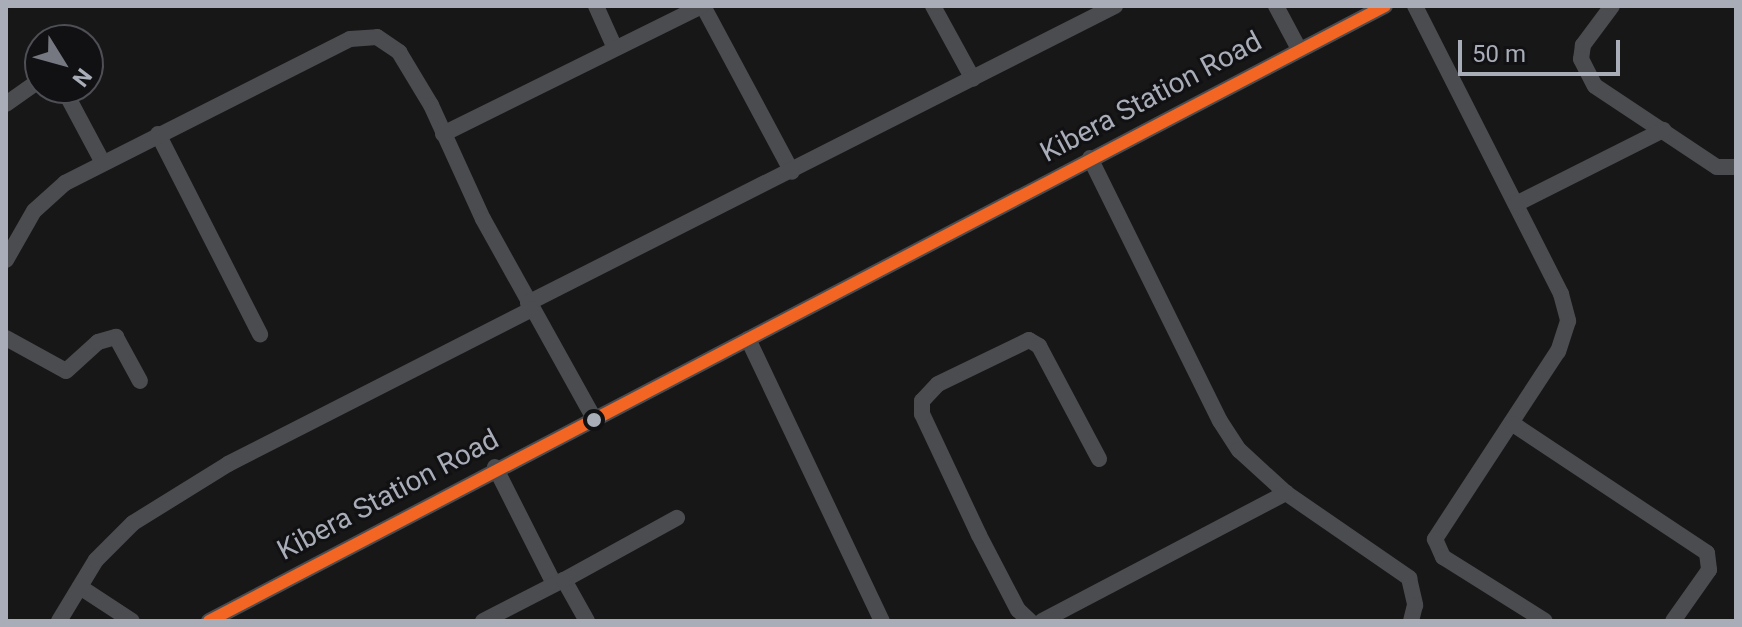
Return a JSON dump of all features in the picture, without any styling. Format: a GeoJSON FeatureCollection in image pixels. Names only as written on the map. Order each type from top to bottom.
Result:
{"type":"FeatureCollection","features":[{"type":"Feature","properties":{"kind":"street"},"geometry":{"type":"LineString","coordinates":[[596,6],[614,46]]}},
{"type":"Feature","properties":{"kind":"street"},"geometry":{"type":"LineString","coordinates":[[443,134],[614,46],[702,6],[792,172]]}},
{"type":"Feature","properties":{"kind":"street"},"geometry":{"type":"LineString","coordinates":[[933,6],[973,79]]}},
{"type":"Feature","properties":{"kind":"street"},"geometry":{"type":"LineString","coordinates":[[59,621],[96,560],[133,523],[228,464],[792,172],[912,106],[973,79],[1115,6]]}},
{"type":"Feature","properties":{"kind":"street"},"geometry":{"type":"LineString","coordinates":[[1276,6],[1299,49]]}},
{"type":"Feature","properties":{"kind":"street","name":"Kibera Station Road"},"geometry":{"type":"LineString","coordinates":[[209,621],[495,467],[748,339],[1385,6]]}},
{"type":"Feature","properties":{"kind":"street"},"geometry":{"type":"LineString","coordinates":[[1415,6],[1561,294],[1568,321],[1558,351],[1435,539],[1443,557],[1545,621]]}},
{"type":"Feature","properties":{"kind":"street"},"geometry":{"type":"LineString","coordinates":[[1612,6],[1583,45],[1581,59],[1606,97],[1663,130],[1717,167],[1736,167]]}},
{"type":"Feature","properties":{"kind":"street"},"geometry":{"type":"LineString","coordinates":[[6,260],[47,197],[102,161],[363,35],[377,37],[399,52],[530,306],[593,417]]}},
{"type":"Feature","properties":{"kind":"street"},"geometry":{"type":"LineString","coordinates":[[6,104],[24,91]]}},
{"type":"Feature","properties":{"kind":"street"},"geometry":{"type":"LineString","coordinates":[[72,104],[102,161]]}},
{"type":"Feature","properties":{"kind":"street"},"geometry":{"type":"LineString","coordinates":[[1516,204],[1663,130]]}},
{"type":"Feature","properties":{"kind":"street"},"geometry":{"type":"LineString","coordinates":[[158,134],[260,334]]}},
{"type":"Feature","properties":{"kind":"street"},"geometry":{"type":"LineString","coordinates":[[1090,158],[1220,421],[1239,450],[1286,493],[1409,578],[1415,605],[1411,621]]}},
{"type":"Feature","properties":{"kind":"street"},"geometry":{"type":"LineString","coordinates":[[6,338],[66,371],[98,342],[116,337],[140,381]]}},
{"type":"Feature","properties":{"kind":"street"},"geometry":{"type":"LineString","coordinates":[[748,339],[882,621]]}},
{"type":"Feature","properties":{"kind":"street"},"geometry":{"type":"LineString","coordinates":[[1030,621],[1018,610],[979,535],[929,432],[922,401],[938,384],[1029,340],[1039,346],[1099,459]]}},
{"type":"Feature","properties":{"kind":"street"},"geometry":{"type":"LineString","coordinates":[[1513,424],[1707,553],[1709,570],[1673,621]]}},
{"type":"Feature","properties":{"kind":"street"},"geometry":{"type":"LineString","coordinates":[[495,467],[559,582],[587,621]]}},
{"type":"Feature","properties":{"kind":"street"},"geometry":{"type":"LineString","coordinates":[[1042,621],[1286,493]]}},
{"type":"Feature","properties":{"kind":"street"},"geometry":{"type":"LineString","coordinates":[[483,621],[677,518]]}},
{"type":"Feature","properties":{"kind":"street"},"geometry":{"type":"LineString","coordinates":[[80,587],[132,621]]}},
{"type":"Feature","properties":{"kind":"transit line"},"geometry":{"type":"LineString","coordinates":[[209,621],[1385,6]]}}]}
